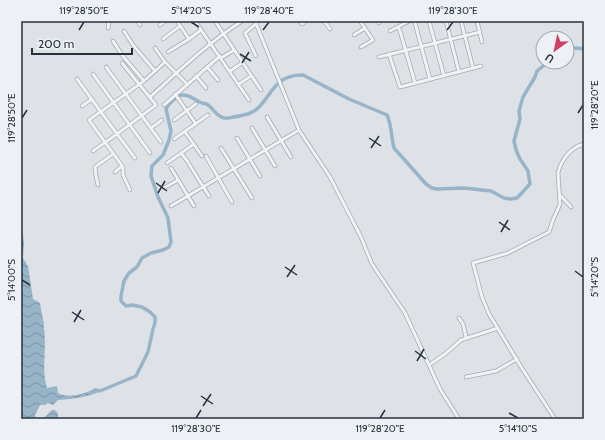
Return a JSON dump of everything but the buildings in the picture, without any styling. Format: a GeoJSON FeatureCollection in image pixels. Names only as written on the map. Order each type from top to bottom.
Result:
{"type":"FeatureCollection","features":[{"type":"Feature","properties":{"kind":"street"},"geometry":{"type":"LineString","coordinates":[[108,21],[108,28]]}},
{"type":"Feature","properties":{"kind":"street"},"geometry":{"type":"LineString","coordinates":[[138,21],[140,25]]}},
{"type":"Feature","properties":{"kind":"street"},"geometry":{"type":"LineString","coordinates":[[160,25],[165,21]]}},
{"type":"Feature","properties":{"kind":"street"},"geometry":{"type":"LineString","coordinates":[[177,21],[189,39]]}},
{"type":"Feature","properties":{"kind":"street"},"geometry":{"type":"LineString","coordinates":[[195,21],[250,100]]}},
{"type":"Feature","properties":{"kind":"street"},"geometry":{"type":"LineString","coordinates":[[215,21],[261,90]]}},
{"type":"Feature","properties":{"kind":"street"},"geometry":{"type":"LineString","coordinates":[[234,21],[237,24]]}},
{"type":"Feature","properties":{"kind":"street"},"geometry":{"type":"LineString","coordinates":[[151,95],[211,43],[242,21]]}},
{"type":"Feature","properties":{"kind":"street"},"geometry":{"type":"LineString","coordinates":[[300,21],[302,24],[306,21]]}},
{"type":"Feature","properties":{"kind":"street"},"geometry":{"type":"LineString","coordinates":[[324,21],[330,29]]}},
{"type":"Feature","properties":{"kind":"street"},"geometry":{"type":"LineString","coordinates":[[360,21],[373,40],[361,47]]}},
{"type":"Feature","properties":{"kind":"street"},"geometry":{"type":"LineString","coordinates":[[390,31],[409,21]]}},
{"type":"Feature","properties":{"kind":"street"},"geometry":{"type":"LineString","coordinates":[[413,21],[415,23],[430,79]]}},
{"type":"Feature","properties":{"kind":"street"},"geometry":{"type":"LineString","coordinates":[[430,21],[444,76]]}},
{"type":"Feature","properties":{"kind":"street"},"geometry":{"type":"LineString","coordinates":[[446,21],[459,72]]}},
{"type":"Feature","properties":{"kind":"street"},"geometry":{"type":"LineString","coordinates":[[461,21],[473,68]]}},
{"type":"Feature","properties":{"kind":"street"},"geometry":{"type":"LineString","coordinates":[[477,21],[482,42]]}},
{"type":"Feature","properties":{"kind":"street"},"geometry":{"type":"LineString","coordinates":[[256,56],[245,33],[256,22],[299,130],[327,172],[361,237],[372,264],[405,313],[444,396],[459,419]]}},
{"type":"Feature","properties":{"kind":"street"},"geometry":{"type":"LineString","coordinates":[[163,39],[180,26]]}},
{"type":"Feature","properties":{"kind":"street"},"geometry":{"type":"LineString","coordinates":[[398,27],[415,83]]}},
{"type":"Feature","properties":{"kind":"street"},"geometry":{"type":"LineString","coordinates":[[354,35],[365,28]]}},
{"type":"Feature","properties":{"kind":"street"},"geometry":{"type":"LineString","coordinates":[[124,30],[133,45],[155,71]]}},
{"type":"Feature","properties":{"kind":"street"},"geometry":{"type":"LineString","coordinates":[[168,52],[201,30]]}},
{"type":"Feature","properties":{"kind":"street"},"geometry":{"type":"LineString","coordinates":[[379,57],[480,32]]}},
{"type":"Feature","properties":{"kind":"street"},"geometry":{"type":"LineString","coordinates":[[93,151],[156,106],[151,95],[113,42]]}},
{"type":"Feature","properties":{"kind":"street"},"geometry":{"type":"LineString","coordinates":[[156,48],[165,62],[187,84]]}},
{"type":"Feature","properties":{"kind":"street"},"geometry":{"type":"LineString","coordinates":[[164,105],[177,96],[187,84],[207,67],[234,50]]}},
{"type":"Feature","properties":{"kind":"street"},"geometry":{"type":"LineString","coordinates":[[390,54],[400,87],[481,66]]}},
{"type":"Feature","properties":{"kind":"street"},"geometry":{"type":"LineString","coordinates":[[130,190],[123,175],[122,166],[89,120],[142,83],[165,62]]}},
{"type":"Feature","properties":{"kind":"street"},"geometry":{"type":"LineString","coordinates":[[122,63],[142,83]]}},
{"type":"Feature","properties":{"kind":"street"},"geometry":{"type":"LineString","coordinates":[[230,71],[242,63]]}},
{"type":"Feature","properties":{"kind":"street"},"geometry":{"type":"LineString","coordinates":[[106,67],[161,142]]}},
{"type":"Feature","properties":{"kind":"street"},"geometry":{"type":"LineString","coordinates":[[207,67],[218,80]]}},
{"type":"Feature","properties":{"kind":"street"},"geometry":{"type":"LineString","coordinates":[[93,74],[150,153]]}},
{"type":"Feature","properties":{"kind":"street"},"geometry":{"type":"LineString","coordinates":[[196,76],[206,88]]}},
{"type":"Feature","properties":{"kind":"street"},"geometry":{"type":"LineString","coordinates":[[239,84],[251,76]]}},
{"type":"Feature","properties":{"kind":"street"},"geometry":{"type":"LineString","coordinates":[[77,79],[134,158]]}},
{"type":"Feature","properties":{"kind":"street"},"geometry":{"type":"LineString","coordinates":[[177,96],[196,124]]}},
{"type":"Feature","properties":{"kind":"street"},"geometry":{"type":"LineString","coordinates":[[82,106],[92,99]]}},
{"type":"Feature","properties":{"kind":"street"},"geometry":{"type":"LineString","coordinates":[[174,120],[196,104]]}},
{"type":"Feature","properties":{"kind":"street"},"geometry":{"type":"LineString","coordinates":[[174,139],[208,115]]}},
{"type":"Feature","properties":{"kind":"street"},"geometry":{"type":"LineString","coordinates":[[268,117],[291,158]]}},
{"type":"Feature","properties":{"kind":"street"},"geometry":{"type":"LineString","coordinates":[[151,128],[162,120]]}},
{"type":"Feature","properties":{"kind":"street"},"geometry":{"type":"LineString","coordinates":[[252,128],[275,166]]}},
{"type":"Feature","properties":{"kind":"street"},"geometry":{"type":"LineString","coordinates":[[171,206],[299,130]]}},
{"type":"Feature","properties":{"kind":"street"},"geometry":{"type":"LineString","coordinates":[[185,132],[202,156]]}},
{"type":"Feature","properties":{"kind":"street"},"geometry":{"type":"LineString","coordinates":[[237,138],[260,176]]}},
{"type":"Feature","properties":{"kind":"street"},"geometry":{"type":"LineString","coordinates":[[167,163],[194,144]]}},
{"type":"Feature","properties":{"kind":"street"},"geometry":{"type":"LineString","coordinates":[[555,419],[487,308],[480,290],[473,264],[474,262],[515,250],[549,232],[552,220],[560,204],[561,196],[558,177],[559,168],[572,150],[584,144]]}},
{"type":"Feature","properties":{"kind":"street"},"geometry":{"type":"LineString","coordinates":[[221,148],[252,198]]}},
{"type":"Feature","properties":{"kind":"street"},"geometry":{"type":"LineString","coordinates":[[181,153],[209,196]]}},
{"type":"Feature","properties":{"kind":"street"},"geometry":{"type":"LineString","coordinates":[[98,185],[95,167],[113,154]]}},
{"type":"Feature","properties":{"kind":"street"},"geometry":{"type":"LineString","coordinates":[[206,156],[232,202]]}},
{"type":"Feature","properties":{"kind":"street"},"geometry":{"type":"LineString","coordinates":[[114,172],[122,166]]}},
{"type":"Feature","properties":{"kind":"street"},"geometry":{"type":"LineString","coordinates":[[171,168],[194,206]]}},
{"type":"Feature","properties":{"kind":"street"},"geometry":{"type":"LineString","coordinates":[[164,188],[178,180]]}},
{"type":"Feature","properties":{"kind":"street"},"geometry":{"type":"LineString","coordinates":[[561,196],[571,207]]}},
{"type":"Feature","properties":{"kind":"street"},"geometry":{"type":"LineString","coordinates":[[459,318],[463,324],[466,337]]}},
{"type":"Feature","properties":{"kind":"street"},"geometry":{"type":"LineString","coordinates":[[429,365],[466,337],[498,328]]}},
{"type":"Feature","properties":{"kind":"street"},"geometry":{"type":"LineString","coordinates":[[466,377],[496,371],[517,359]]}},
{"type":"Feature","properties":{"kind":"water"},"geometry":{"type":"Polygon","coordinates":[[[21,223],[24,242],[23,258],[28,266],[33,299],[40,303],[44,322],[44,373],[47,388],[57,386],[58,393],[67,396],[82,394],[95,388],[103,390],[81,397],[58,400],[53,405],[48,403],[45,405],[40,405],[35,415],[36,419],[21,419],[21,223]]]}},
{"type":"Feature","properties":{"kind":"water"},"geometry":{"type":"Polygon","coordinates":[[[52,410],[55,410],[58,413],[58,419],[47,419],[45,417],[52,410]]]}},
{"type":"Feature","properties":{"kind":"waterway"},"geometry":{"type":"LineString","coordinates":[[575,48],[584,49]]}},
{"type":"Feature","properties":{"kind":"waterway"},"geometry":{"type":"LineString","coordinates":[[100,391],[136,376],[148,352],[155,317],[142,307],[132,305],[126,306],[121,301],[121,296],[124,281],[129,273],[137,267],[142,258],[151,253],[169,247],[171,242],[168,218],[158,197],[151,176],[152,166],[163,155],[169,140],[171,131],[166,109],[169,104],[179,95],[188,96],[206,104],[221,117],[226,118],[248,114],[256,110],[271,91],[283,80],[292,76],[303,75],[349,99],[387,115],[390,123],[394,148],[426,184],[432,188],[464,188],[491,191],[504,198],[510,199],[517,198],[530,184],[528,171],[520,159],[514,141],[520,119],[519,111],[523,97],[538,70]]}}]}
